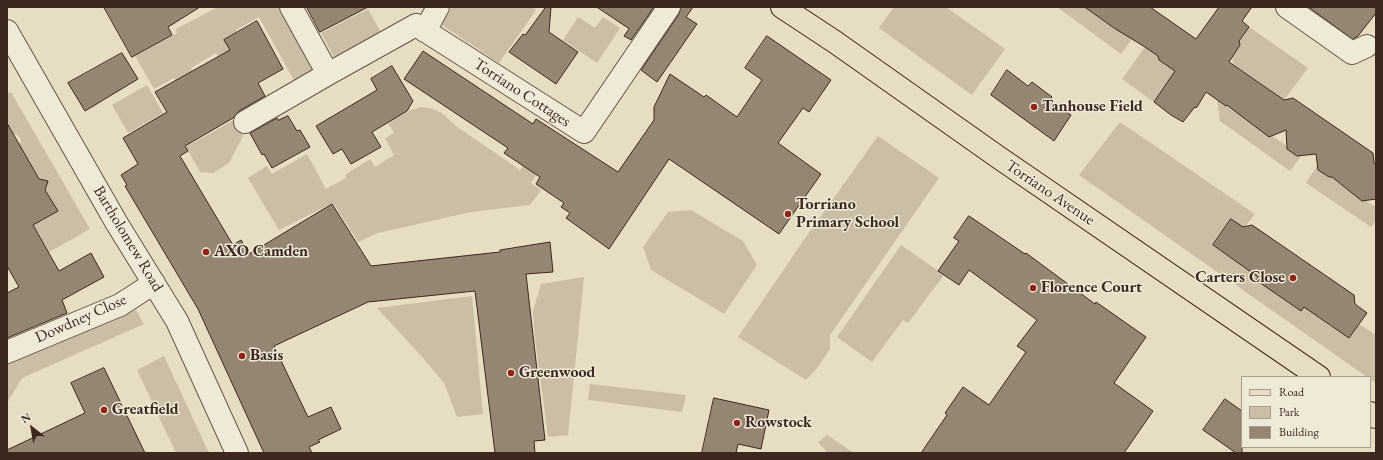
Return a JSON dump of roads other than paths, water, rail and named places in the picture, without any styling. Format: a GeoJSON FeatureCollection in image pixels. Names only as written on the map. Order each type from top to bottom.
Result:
{"type":"FeatureCollection","features":[{"type":"Feature","properties":{"kind":"main road","name":"Torriano Avenue"},"geometry":{"type":"LineString","coordinates":[[782,7],[835,42],[1011,166],[1318,376]]}},
{"type":"Feature","properties":{"kind":"street"},"geometry":{"type":"LineString","coordinates":[[291,7],[328,74]]}},
{"type":"Feature","properties":{"kind":"street"},"geometry":{"type":"LineString","coordinates":[[425,31],[438,7]]}},
{"type":"Feature","properties":{"kind":"street","name":"Torriano Cottages"},"geometry":{"type":"LineString","coordinates":[[245,122],[416,25],[584,132],[670,7]]}},
{"type":"Feature","properties":{"kind":"street"},"geometry":{"type":"LineString","coordinates":[[1288,7],[1352,53],[1366,46]]}},
{"type":"Feature","properties":{"kind":"street","name":"Bartholomew Road"},"geometry":{"type":"LineString","coordinates":[[7,31],[116,222],[177,322],[237,453]]}},
{"type":"Feature","properties":{"kind":"street","name":"Dowdney Close"},"geometry":{"type":"LineString","coordinates":[[7,352],[120,305],[154,283]]}},
{"type":"Feature","properties":{"kind":"place","name":"Tanhouse Field"},"geometry":{"type":"Point","coordinates":[1034,107]}},
{"type":"Feature","properties":{"kind":"place","name":"Torriano Primary School"},"geometry":{"type":"Point","coordinates":[788,214]}},
{"type":"Feature","properties":{"kind":"place","name":"AXO Camden"},"geometry":{"type":"Point","coordinates":[206,252]}},
{"type":"Feature","properties":{"kind":"place","name":"Carters Close"},"geometry":{"type":"Point","coordinates":[1293,278]}},
{"type":"Feature","properties":{"kind":"place","name":"Florence Court"},"geometry":{"type":"Point","coordinates":[1033,288]}},
{"type":"Feature","properties":{"kind":"place","name":"Basis"},"geometry":{"type":"Point","coordinates":[242,356]}},
{"type":"Feature","properties":{"kind":"place","name":"Greenwood"},"geometry":{"type":"Point","coordinates":[511,373]}},
{"type":"Feature","properties":{"kind":"place","name":"Greatfield"},"geometry":{"type":"Point","coordinates":[104,410]}},
{"type":"Feature","properties":{"kind":"place","name":"Rowstock"},"geometry":{"type":"Point","coordinates":[737,423]}}]}
